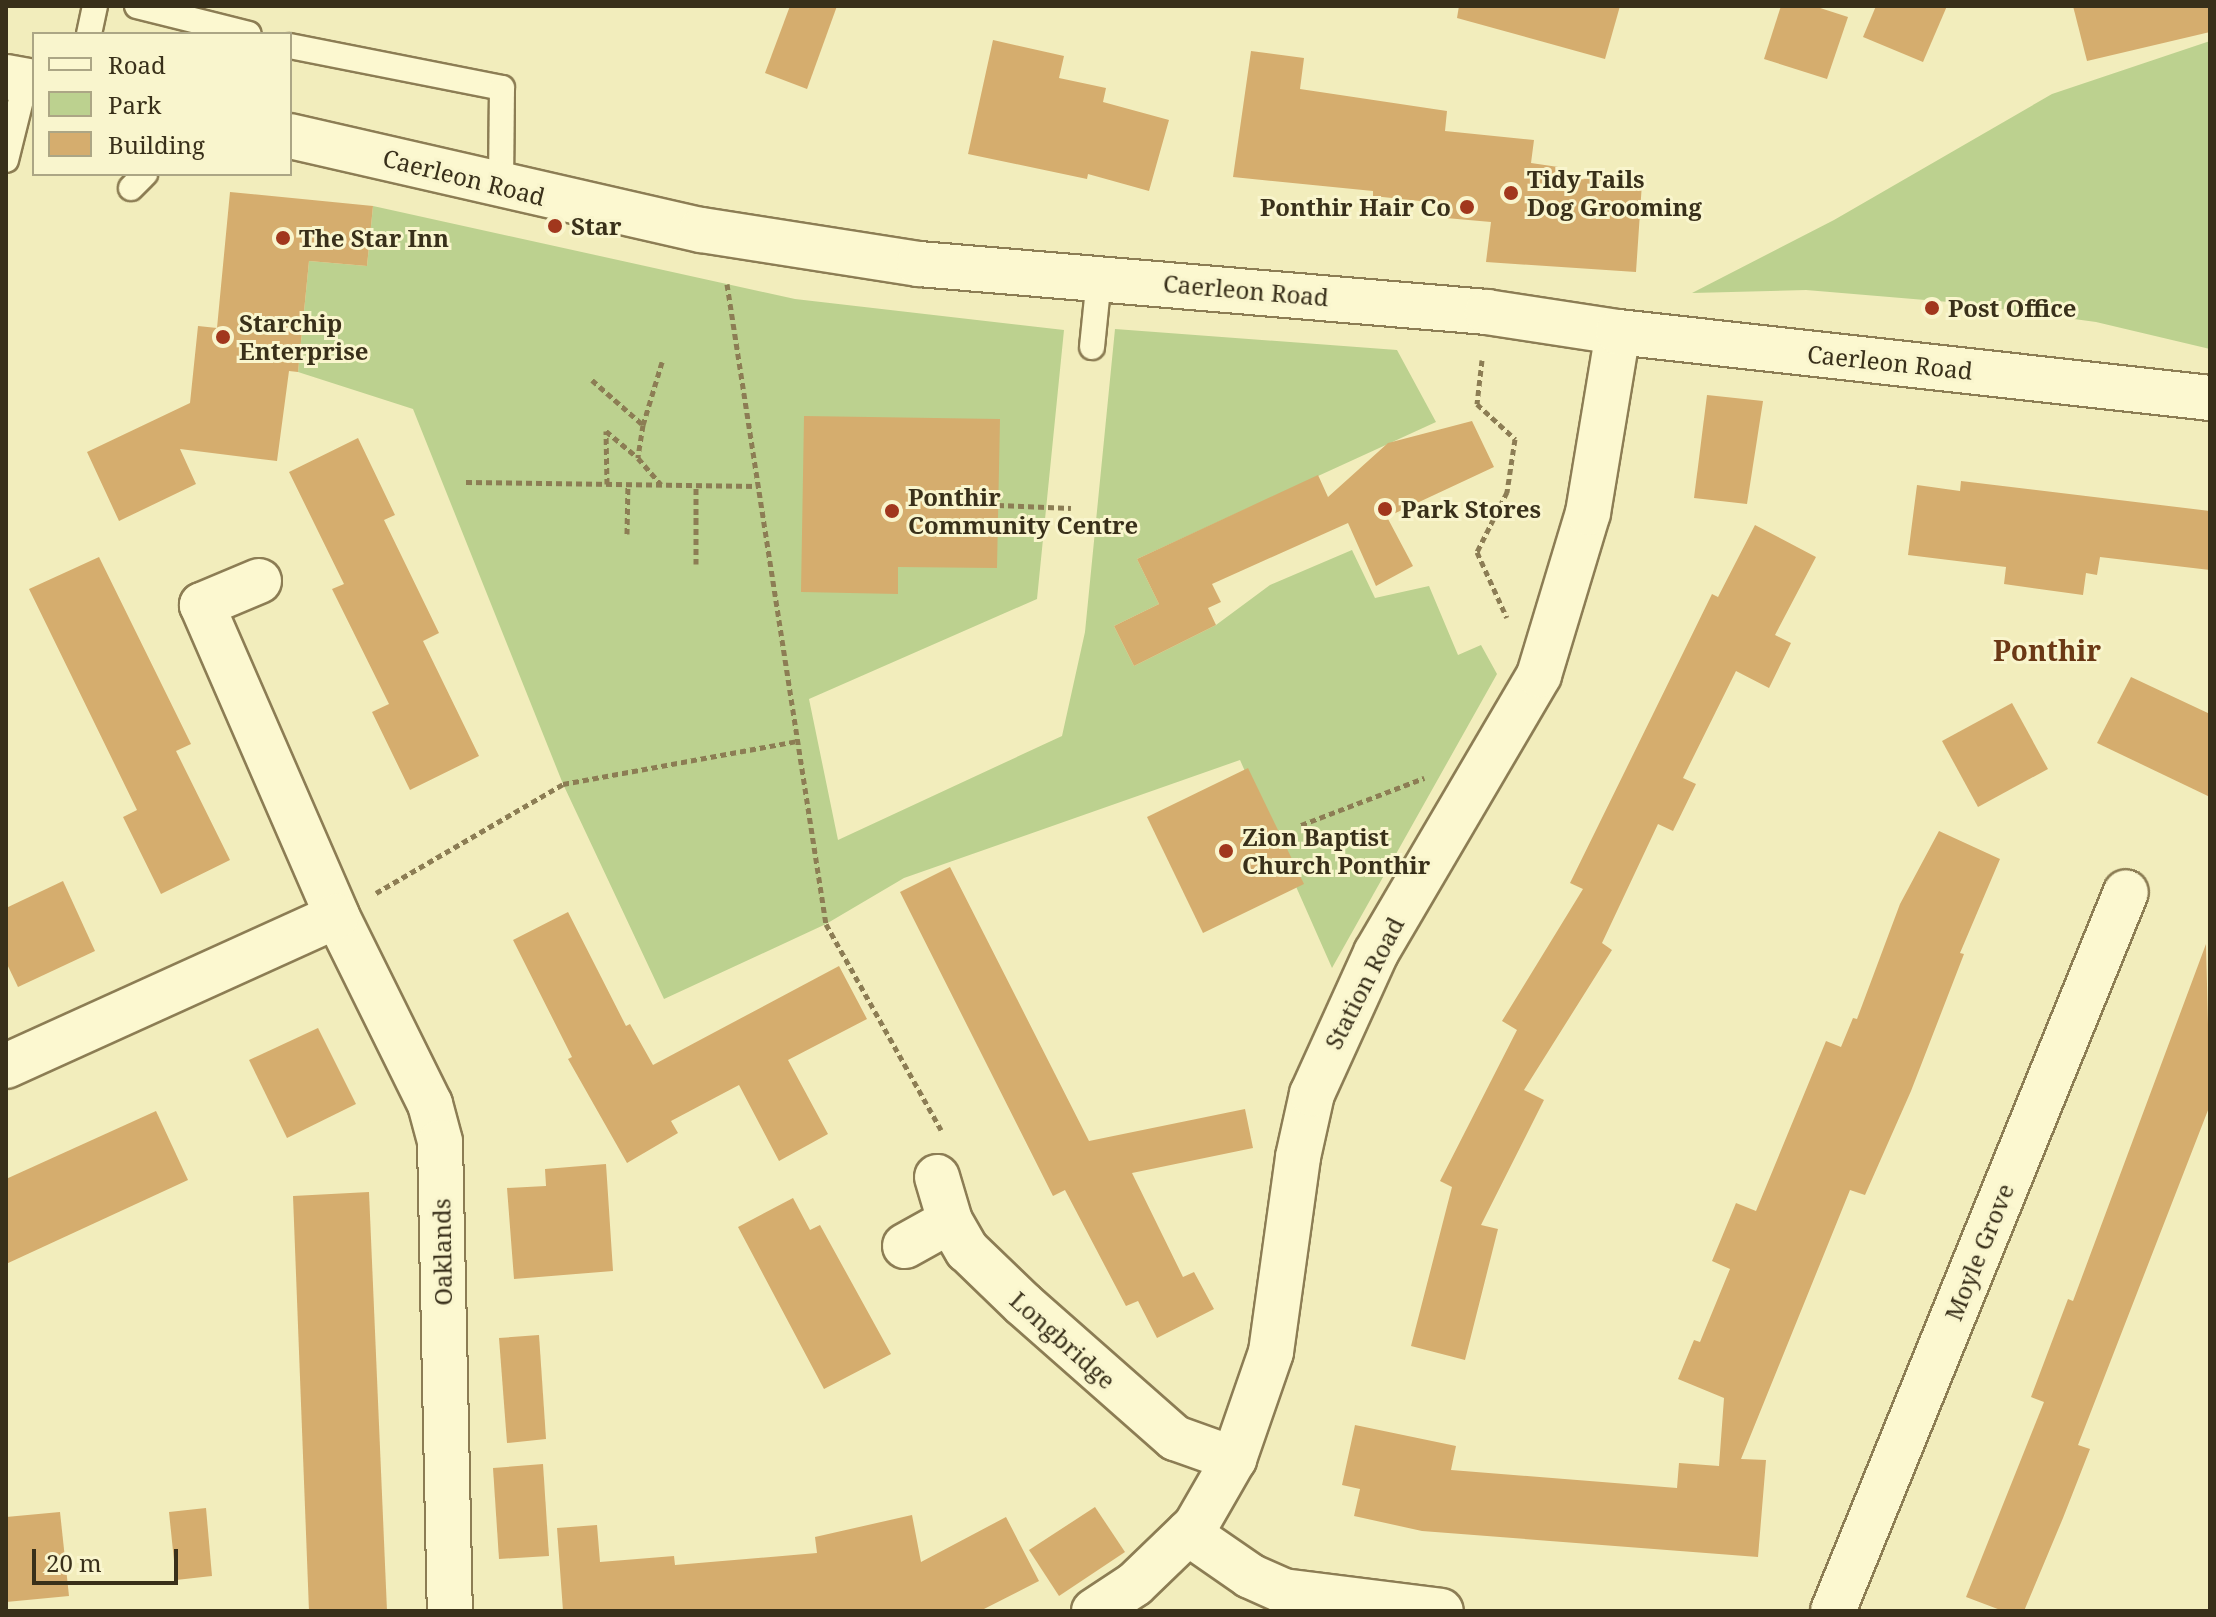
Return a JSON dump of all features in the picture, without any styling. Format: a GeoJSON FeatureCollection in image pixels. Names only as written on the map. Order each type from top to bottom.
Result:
{"type":"FeatureCollection","features":[{"type":"Feature","properties":{"kind":"street","name":"Caerleon Road"},"geometry":{"type":"LineString","coordinates":[[292,136],[501,187],[701,230],[919,264],[1487,312],[1618,332],[2210,398]]}},
{"type":"Feature","properties":{"kind":"street","name":"Station Road"},"geometry":{"type":"LineString","coordinates":[[1094,1611],[1135,1584],[1188,1533],[1234,1459],[1271,1352],[1298,1157],[1312,1094],[1376,953],[1539,675],[1588,513],[1618,332]]}},
{"type":"Feature","properties":{"kind":"street","name":"Oaklands"},"geometry":{"type":"LineString","coordinates":[[259,581],[202,605],[337,916],[430,1104],[440,1142],[450,1611]]}},
{"type":"Feature","properties":{"kind":"street","name":"Moyle Grove"},"geometry":{"type":"LineString","coordinates":[[1833,1611],[2126,892]]}},
{"type":"Feature","properties":{"kind":"street"},"geometry":{"type":"LineString","coordinates":[[6,1066],[337,916]]}},
{"type":"Feature","properties":{"kind":"street","name":"Longbridge"},"geometry":{"type":"LineString","coordinates":[[937,1177],[950,1221],[967,1250],[1152,1421],[1175,1438],[1234,1459]]}},
{"type":"Feature","properties":{"kind":"street"},"geometry":{"type":"LineString","coordinates":[[905,1246],[950,1221]]}},
{"type":"Feature","properties":{"kind":"street"},"geometry":{"type":"LineString","coordinates":[[1188,1533],[1250,1576],[1283,1591],[1441,1611]]}},
{"type":"Feature","properties":{"kind":"lane"},"geometry":{"type":"LineString","coordinates":[[89,32],[95,6]]}},
{"type":"Feature","properties":{"kind":"lane"},"geometry":{"type":"LineString","coordinates":[[137,6],[241,32]]}},
{"type":"Feature","properties":{"kind":"lane"},"geometry":{"type":"LineString","coordinates":[[292,46],[502,88],[501,187]]}},
{"type":"Feature","properties":{"kind":"lane"},"geometry":{"type":"LineString","coordinates":[[6,160],[22,80]]}},
{"type":"Feature","properties":{"kind":"lane"},"geometry":{"type":"LineString","coordinates":[[1092,347],[1099,278]]}},
{"type":"Feature","properties":{"kind":"path"},"geometry":{"type":"LineString","coordinates":[[727,284],[826,924],[948,1142],[937,1177]]}},
{"type":"Feature","properties":{"kind":"path"},"geometry":{"type":"LineString","coordinates":[[1487,312],[1477,404],[1515,439],[1507,492],[1477,552],[1490,589],[1539,675]]}},
{"type":"Feature","properties":{"kind":"path"},"geometry":{"type":"LineString","coordinates":[[638,458],[643,425],[662,362]]}},
{"type":"Feature","properties":{"kind":"path"},"geometry":{"type":"LineString","coordinates":[[592,380],[643,425]]}},
{"type":"Feature","properties":{"kind":"path"},"geometry":{"type":"LineString","coordinates":[[607,484],[606,431],[638,458],[661,484]]}},
{"type":"Feature","properties":{"kind":"path"},"geometry":{"type":"LineString","coordinates":[[466,482],[758,486]]}},
{"type":"Feature","properties":{"kind":"path"},"geometry":{"type":"LineString","coordinates":[[627,534],[628,484]]}},
{"type":"Feature","properties":{"kind":"path"},"geometry":{"type":"LineString","coordinates":[[696,485],[696,564]]}},
{"type":"Feature","properties":{"kind":"path"},"geometry":{"type":"LineString","coordinates":[[998,505],[1071,508]]}},
{"type":"Feature","properties":{"kind":"path"},"geometry":{"type":"LineString","coordinates":[[337,916],[563,784],[798,741]]}},
{"type":"Feature","properties":{"kind":"path"},"geometry":{"type":"LineString","coordinates":[[1301,825],[1492,752]]}},
{"type":"Feature","properties":{"kind":"green space"},"geometry":{"type":"Polygon","coordinates":[[[2210,41],[2210,349],[2096,322],[1949,302],[1806,290],[1692,293],[1834,220],[2052,94],[2210,41]]]}},
{"type":"Feature","properties":{"kind":"green space"},"geometry":{"type":"Polygon","coordinates":[[[373,206],[795,299],[1064,330],[1037,599],[809,699],[838,840],[1062,736],[1085,632],[1115,329],[1397,350],[1436,422],[1137,559],[1159,604],[1114,626],[1134,666],[1216,625],[1270,585],[1352,550],[1375,598],[1429,586],[1458,655],[1481,645],[1497,674],[1332,968],[1240,760],[904,878],[826,924],[664,999],[563,784],[413,409],[298,372],[309,261],[367,266],[373,206]]]}},
{"type":"Feature","properties":{"kind":"building"},"geometry":{"type":"Polygon","coordinates":[[[790,6],[837,6],[807,89],[765,73],[790,6]]]}},
{"type":"Feature","properties":{"kind":"building"},"geometry":{"type":"Polygon","coordinates":[[[1459,6],[1620,6],[1605,59],[1457,18],[1459,6]]]}},
{"type":"Feature","properties":{"kind":"building"},"geometry":{"type":"Polygon","coordinates":[[[1781,6],[1814,6],[1848,17],[1827,79],[1764,59],[1781,6]]]}},
{"type":"Feature","properties":{"kind":"building"},"geometry":{"type":"Polygon","coordinates":[[[1876,6],[1947,6],[1923,62],[1863,37],[1876,6]]]}},
{"type":"Feature","properties":{"kind":"building"},"geometry":{"type":"Polygon","coordinates":[[[2073,6],[2210,6],[2210,32],[2087,61],[2073,6]]]}},
{"type":"Feature","properties":{"kind":"building"},"geometry":{"type":"Polygon","coordinates":[[[993,40],[1064,56],[1059,78],[1106,88],[1103,102],[1169,120],[1149,191],[1088,174],[1087,179],[968,154],[993,40]]]}},
{"type":"Feature","properties":{"kind":"building"},"geometry":{"type":"Polygon","coordinates":[[[1251,51],[1304,58],[1300,89],[1447,111],[1445,131],[1534,140],[1531,163],[1565,168],[1564,177],[1642,183],[1636,272],[1486,262],[1491,222],[1446,218],[1448,204],[1373,196],[1373,191],[1233,177],[1251,51]]]}},
{"type":"Feature","properties":{"kind":"building"},"geometry":{"type":"Polygon","coordinates":[[[230,192],[373,206],[367,266],[309,261],[298,372],[289,371],[277,461],[180,449],[196,484],[119,521],[87,452],[190,403],[198,326],[217,328],[230,192]]]}},
{"type":"Feature","properties":{"kind":"building"},"geometry":{"type":"Polygon","coordinates":[[[1707,395],[1763,401],[1747,504],[1694,498],[1707,395]]]}},
{"type":"Feature","properties":{"kind":"building"},"geometry":{"type":"Polygon","coordinates":[[[804,416],[1000,419],[997,568],[898,567],[898,594],[801,592],[804,416]]]}},
{"type":"Feature","properties":{"kind":"building"},"geometry":{"type":"Polygon","coordinates":[[[1472,421],[1494,467],[1387,517],[1413,566],[1376,586],[1348,523],[1212,584],[1221,602],[1208,608],[1216,625],[1134,666],[1114,626],[1159,604],[1137,559],[1318,475],[1328,497],[1388,443],[1472,421]]]}},
{"type":"Feature","properties":{"kind":"building"},"geometry":{"type":"Polygon","coordinates":[[[358,438],[395,515],[384,520],[439,633],[423,641],[479,756],[410,790],[372,712],[389,704],[332,589],[344,584],[289,472],[358,438]]]}},
{"type":"Feature","properties":{"kind":"building"},"geometry":{"type":"Polygon","coordinates":[[[1961,481],[2210,511],[2210,570],[2100,557],[2097,575],[2086,573],[2083,595],[2004,584],[2006,567],[1908,555],[1917,485],[1960,491],[1961,481]]]}},
{"type":"Feature","properties":{"kind":"building"},"geometry":{"type":"Polygon","coordinates":[[[1755,525],[1816,557],[1775,635],[1791,643],[1769,688],[1736,671],[1683,778],[1696,784],[1673,831],[1658,824],[1602,943],[1612,950],[1524,1090],[1544,1100],[1481,1225],[1498,1229],[1465,1360],[1411,1346],[1452,1187],[1440,1181],[1517,1030],[1502,1021],[1583,889],[1570,883],[1712,594],[1718,597],[1755,525]]]}},
{"type":"Feature","properties":{"kind":"building"},"geometry":{"type":"Polygon","coordinates":[[[99,557],[191,744],[176,751],[230,860],[161,894],[123,817],[137,810],[29,589],[99,557]]]}},
{"type":"Feature","properties":{"kind":"building"},"geometry":{"type":"Polygon","coordinates":[[[2131,677],[2210,714],[2210,797],[2097,743],[2131,677]]]}},
{"type":"Feature","properties":{"kind":"building"},"geometry":{"type":"Polygon","coordinates":[[[2012,703],[2048,769],[1978,807],[1942,741],[2012,703]]]}},
{"type":"Feature","properties":{"kind":"building","name":"Zion Baptist Church Ponthir"},"geometry":{"type":"Polygon","coordinates":[[[1248,768],[1304,884],[1203,933],[1147,817],[1248,768]]]}},
{"type":"Feature","properties":{"kind":"building"},"geometry":{"type":"Polygon","coordinates":[[[1939,831],[2000,859],[1960,953],[1964,954],[1911,1091],[1865,1195],[1850,1190],[1741,1459],[1766,1460],[1758,1557],[1422,1531],[1354,1516],[1360,1489],[1342,1485],[1355,1425],[1456,1446],[1451,1470],[1677,1488],[1679,1463],[1719,1466],[1724,1398],[1678,1379],[1694,1340],[1700,1342],[1730,1269],[1712,1261],[1736,1203],[1756,1211],[1826,1041],[1841,1047],[1853,1018],[1857,1019],[1900,904],[1939,831]]]}},
{"type":"Feature","properties":{"kind":"building"},"geometry":{"type":"Polygon","coordinates":[[[950,867],[1089,1141],[1245,1109],[1253,1148],[1132,1173],[1183,1277],[1194,1272],[1214,1309],[1157,1338],[1138,1301],[1126,1306],[1065,1190],[1053,1196],[900,892],[950,867]]]}},
{"type":"Feature","properties":{"kind":"building"},"geometry":{"type":"Polygon","coordinates":[[[63,881],[95,951],[18,987],[6,962],[6,908],[63,881]]]}},
{"type":"Feature","properties":{"kind":"building"},"geometry":{"type":"Polygon","coordinates":[[[568,912],[626,1026],[630,1024],[653,1065],[839,966],[867,1019],[788,1060],[828,1134],[779,1161],[739,1085],[671,1121],[678,1133],[627,1163],[568,1059],[572,1057],[513,940],[568,912]]]}},
{"type":"Feature","properties":{"kind":"building"},"geometry":{"type":"Polygon","coordinates":[[[2206,944],[2210,1105],[2078,1445],[2090,1449],[2063,1518],[2024,1611],[2003,1611],[1966,1597],[2044,1402],[2031,1397],[2068,1299],[2073,1301],[2206,944]]]}},
{"type":"Feature","properties":{"kind":"building"},"geometry":{"type":"Polygon","coordinates":[[[318,1028],[356,1104],[287,1138],[249,1060],[318,1028]]]}},
{"type":"Feature","properties":{"kind":"building"},"geometry":{"type":"Polygon","coordinates":[[[156,1111],[188,1180],[6,1264],[6,1179],[156,1111]]]}},
{"type":"Feature","properties":{"kind":"building"},"geometry":{"type":"Polygon","coordinates":[[[606,1164],[613,1271],[514,1279],[507,1188],[546,1186],[545,1169],[606,1164]]]}},
{"type":"Feature","properties":{"kind":"building"},"geometry":{"type":"Polygon","coordinates":[[[369,1192],[387,1611],[309,1611],[293,1196],[369,1192]]]}},
{"type":"Feature","properties":{"kind":"building"},"geometry":{"type":"Polygon","coordinates":[[[793,1198],[810,1230],[820,1225],[891,1354],[824,1389],[738,1227],[793,1198]]]}},
{"type":"Feature","properties":{"kind":"building"},"geometry":{"type":"Polygon","coordinates":[[[539,1335],[546,1439],[507,1443],[499,1338],[539,1335]]]}},
{"type":"Feature","properties":{"kind":"building"},"geometry":{"type":"Polygon","coordinates":[[[543,1464],[549,1556],[499,1559],[493,1468],[543,1464]]]}},
{"type":"Feature","properties":{"kind":"building"},"geometry":{"type":"Polygon","coordinates":[[[1095,1507],[1125,1552],[1059,1596],[1029,1550],[1095,1507]]]}},
{"type":"Feature","properties":{"kind":"building"},"geometry":{"type":"Polygon","coordinates":[[[206,1508],[212,1576],[176,1580],[169,1512],[206,1508]]]}},
{"type":"Feature","properties":{"kind":"building"},"geometry":{"type":"Polygon","coordinates":[[[60,1512],[69,1596],[6,1602],[6,1517],[60,1512]]]}},
{"type":"Feature","properties":{"kind":"building"},"geometry":{"type":"Polygon","coordinates":[[[912,1515],[921,1562],[1006,1517],[1039,1581],[980,1611],[563,1611],[557,1528],[597,1525],[600,1562],[674,1556],[675,1565],[817,1553],[815,1537],[912,1515]]]}},
{"type":"Feature","properties":{"kind":"place","name":"Tidy Tails Dog Grooming"},"geometry":{"type":"Point","coordinates":[1511,193]}},
{"type":"Feature","properties":{"kind":"place","name":"Ponthir Hair Co"},"geometry":{"type":"Point","coordinates":[1467,207]}},
{"type":"Feature","properties":{"kind":"place","name":"Star"},"geometry":{"type":"Point","coordinates":[555,226]}},
{"type":"Feature","properties":{"kind":"place","name":"The Star Inn"},"geometry":{"type":"Point","coordinates":[283,238]}},
{"type":"Feature","properties":{"kind":"place","name":"Post Office"},"geometry":{"type":"Point","coordinates":[1932,308]}},
{"type":"Feature","properties":{"kind":"place","name":"Starchip Enterprise"},"geometry":{"type":"Point","coordinates":[223,337]}},
{"type":"Feature","properties":{"kind":"place","name":"Park Stores"},"geometry":{"type":"Point","coordinates":[1385,509]}},
{"type":"Feature","properties":{"kind":"place","name":"Ponthir Community Centre"},"geometry":{"type":"Point","coordinates":[892,511]}},
{"type":"Feature","properties":{"kind":"place","name":"Zion Baptist Church Ponthir"},"geometry":{"type":"Point","coordinates":[1226,851]}},
{"type":"Feature","properties":{"kind":"district","name":"Ponthir"},"geometry":{"type":"Point","coordinates":[2047,650]}}]}
